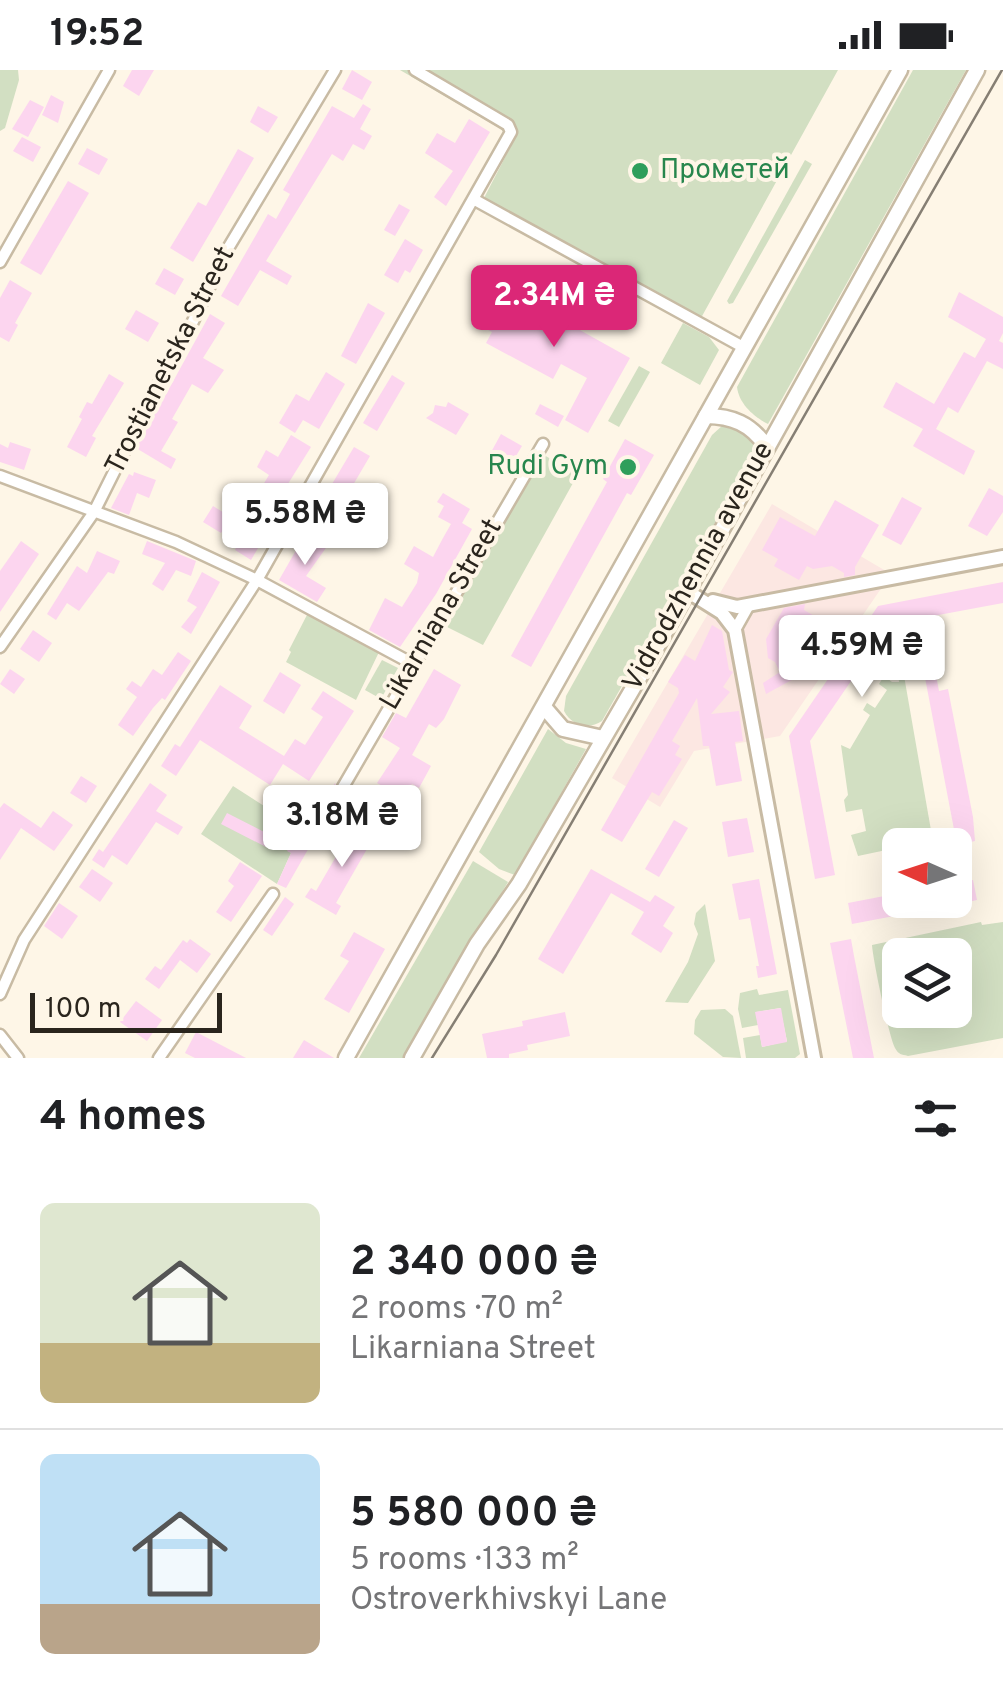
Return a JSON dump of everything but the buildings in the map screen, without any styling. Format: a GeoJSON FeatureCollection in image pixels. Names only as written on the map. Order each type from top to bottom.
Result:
{"type":"FeatureCollection","features":[{"type":"Feature","properties":{"kind":"main road"},"geometry":{"type":"LineString","coordinates":[[346,1058],[900,70]]}},
{"type":"Feature","properties":{"kind":"main road","name":"Vidrodzhennia avenue"},"geometry":{"type":"LineString","coordinates":[[412,1058],[604,738],[977,70]]}},
{"type":"Feature","properties":{"kind":"main road"},"geometry":{"type":"LineString","coordinates":[[706,416],[738,421],[766,446]]}},
{"type":"Feature","properties":{"kind":"main road"},"geometry":{"type":"LineString","coordinates":[[544,707],[563,729],[604,738]]}},
{"type":"Feature","properties":{"kind":"street"},"geometry":{"type":"LineString","coordinates":[[0,262],[109,70]]}},
{"type":"Feature","properties":{"kind":"street","name":"Trostianetska Street"},"geometry":{"type":"LineString","coordinates":[[0,648],[94,512],[227,250],[336,70]]}},
{"type":"Feature","properties":{"kind":"street"},"geometry":{"type":"LineString","coordinates":[[0,994],[24,940],[256,580],[511,132],[508,126],[415,70]]}},
{"type":"Feature","properties":{"kind":"street"},"geometry":{"type":"LineString","coordinates":[[475,200],[743,347]]}},
{"type":"Feature","properties":{"kind":"street","name":"Likarniana Street"},"geometry":{"type":"LineString","coordinates":[[343,787],[542,444]]}},
{"type":"Feature","properties":{"kind":"street"},"geometry":{"type":"LineString","coordinates":[[0,476],[176,542],[413,664]]}},
{"type":"Feature","properties":{"kind":"street"},"geometry":{"type":"LineString","coordinates":[[687,591],[726,606],[749,605],[1003,558]]}},
{"type":"Feature","properties":{"kind":"street"},"geometry":{"type":"LineString","coordinates":[[687,591],[722,612],[735,630],[814,1058]]}},
{"type":"Feature","properties":{"kind":"street"},"geometry":{"type":"LineString","coordinates":[[735,630],[749,605]]}},
{"type":"Feature","properties":{"kind":"street"},"geometry":{"type":"LineString","coordinates":[[159,1058],[273,894]]}},
{"type":"Feature","properties":{"kind":"street"},"geometry":{"type":"LineString","coordinates":[[0,1035],[18,1058]]}},
{"type":"Feature","properties":{"kind":"shaded area"},"geometry":{"type":"Polygon","coordinates":[[[772,504],[891,574],[780,736],[694,751],[660,807],[612,778],[772,504]]]}},
{"type":"Feature","properties":{"kind":"green space"},"geometry":{"type":"Polygon","coordinates":[[[0,70],[18,70],[19,80],[5,128],[0,131],[0,70]]]}},
{"type":"Feature","properties":{"kind":"green space","name":"Прометей"},"geometry":{"type":"Polygon","coordinates":[[[400,70],[838,70],[701,318],[484,198],[512,144],[501,129],[400,70]]]}},
{"type":"Feature","properties":{"kind":"green space"},"geometry":{"type":"Polygon","coordinates":[[[913,70],[966,70],[768,424],[748,409],[737,387],[913,70]]]}},
{"type":"Feature","properties":{"kind":"green space"},"geometry":{"type":"Polygon","coordinates":[[[805,160],[812,164],[729,304],[727,301],[805,160]]]}},
{"type":"Feature","properties":{"kind":"green space"},"geometry":{"type":"Polygon","coordinates":[[[546,276],[602,308],[594,322],[539,290],[546,276]]]}},
{"type":"Feature","properties":{"kind":"green space"},"geometry":{"type":"Polygon","coordinates":[[[683,323],[709,337],[719,350],[700,385],[661,363],[683,323]]]}},
{"type":"Feature","properties":{"kind":"green space"},"geometry":{"type":"Polygon","coordinates":[[[639,366],[650,372],[619,427],[608,421],[639,366]]]}},
{"type":"Feature","properties":{"kind":"green space"},"geometry":{"type":"Polygon","coordinates":[[[723,425],[750,436],[756,451],[602,721],[586,726],[576,723],[564,711],[566,696],[712,435],[723,425]]]}},
{"type":"Feature","properties":{"kind":"green space"},"geometry":{"type":"Polygon","coordinates":[[[542,454],[578,474],[483,645],[445,626],[446,616],[542,454]]]}},
{"type":"Feature","properties":{"kind":"green space"},"geometry":{"type":"Polygon","coordinates":[[[308,613],[379,652],[356,700],[286,662],[308,613]]]}},
{"type":"Feature","properties":{"kind":"green space"},"geometry":{"type":"Polygon","coordinates":[[[382,660],[398,668],[381,699],[365,690],[382,660]]]}},
{"type":"Feature","properties":{"kind":"green space"},"geometry":{"type":"Polygon","coordinates":[[[897,666],[903,670],[931,828],[882,828],[882,851],[858,856],[851,835],[866,831],[862,809],[846,812],[844,800],[848,795],[841,745],[850,749],[870,715],[863,710],[867,703],[875,708],[887,690],[879,684],[884,676],[899,682],[894,670],[897,666]]]}},
{"type":"Feature","properties":{"kind":"green space"},"geometry":{"type":"Polygon","coordinates":[[[548,729],[566,743],[586,749],[515,875],[499,869],[479,852],[548,729]]]}},
{"type":"Feature","properties":{"kind":"green space"},"geometry":{"type":"Polygon","coordinates":[[[233,786],[300,829],[277,884],[201,834],[233,786]]]}},
{"type":"Feature","properties":{"kind":"green space"},"geometry":{"type":"Polygon","coordinates":[[[473,861],[508,882],[404,1058],[359,1058],[473,861]]]}},
{"type":"Feature","properties":{"kind":"green space"},"geometry":{"type":"Polygon","coordinates":[[[705,904],[715,961],[688,1003],[665,1002],[688,962],[698,934],[694,924],[696,913],[705,904]]]}},
{"type":"Feature","properties":{"kind":"green space"},"geometry":{"type":"Polygon","coordinates":[[[981,922],[1003,922],[1003,1038],[908,1056],[895,1048],[889,1029],[972,1028],[972,938],[905,938],[981,922]]]}},
{"type":"Feature","properties":{"kind":"green space"},"geometry":{"type":"Polygon","coordinates":[[[882,943],[882,998],[872,945],[882,943]]]}},
{"type":"Feature","properties":{"kind":"green space"},"geometry":{"type":"Polygon","coordinates":[[[757,989],[759,995],[788,990],[800,1054],[795,1058],[746,1058],[743,1038],[760,1035],[762,1047],[787,1041],[780,1008],[756,1012],[758,1025],[742,1028],[740,993],[757,989]]]}},
{"type":"Feature","properties":{"kind":"green space"},"geometry":{"type":"Polygon","coordinates":[[[725,1009],[733,1016],[741,1058],[723,1057],[694,1034],[701,1010],[725,1009]]]}},
{"type":"Feature","properties":{"kind":"tram line"},"geometry":{"type":"LineString","coordinates":[[432,1058],[496,955],[1002,70]]}},
{"type":"Feature","properties":{"kind":"place","name":"Прометей"},"geometry":{"type":"Point","coordinates":[640,171]}},
{"type":"Feature","properties":{"kind":"place","name":"Rudi Gym"},"geometry":{"type":"Point","coordinates":[628,467]}}]}
